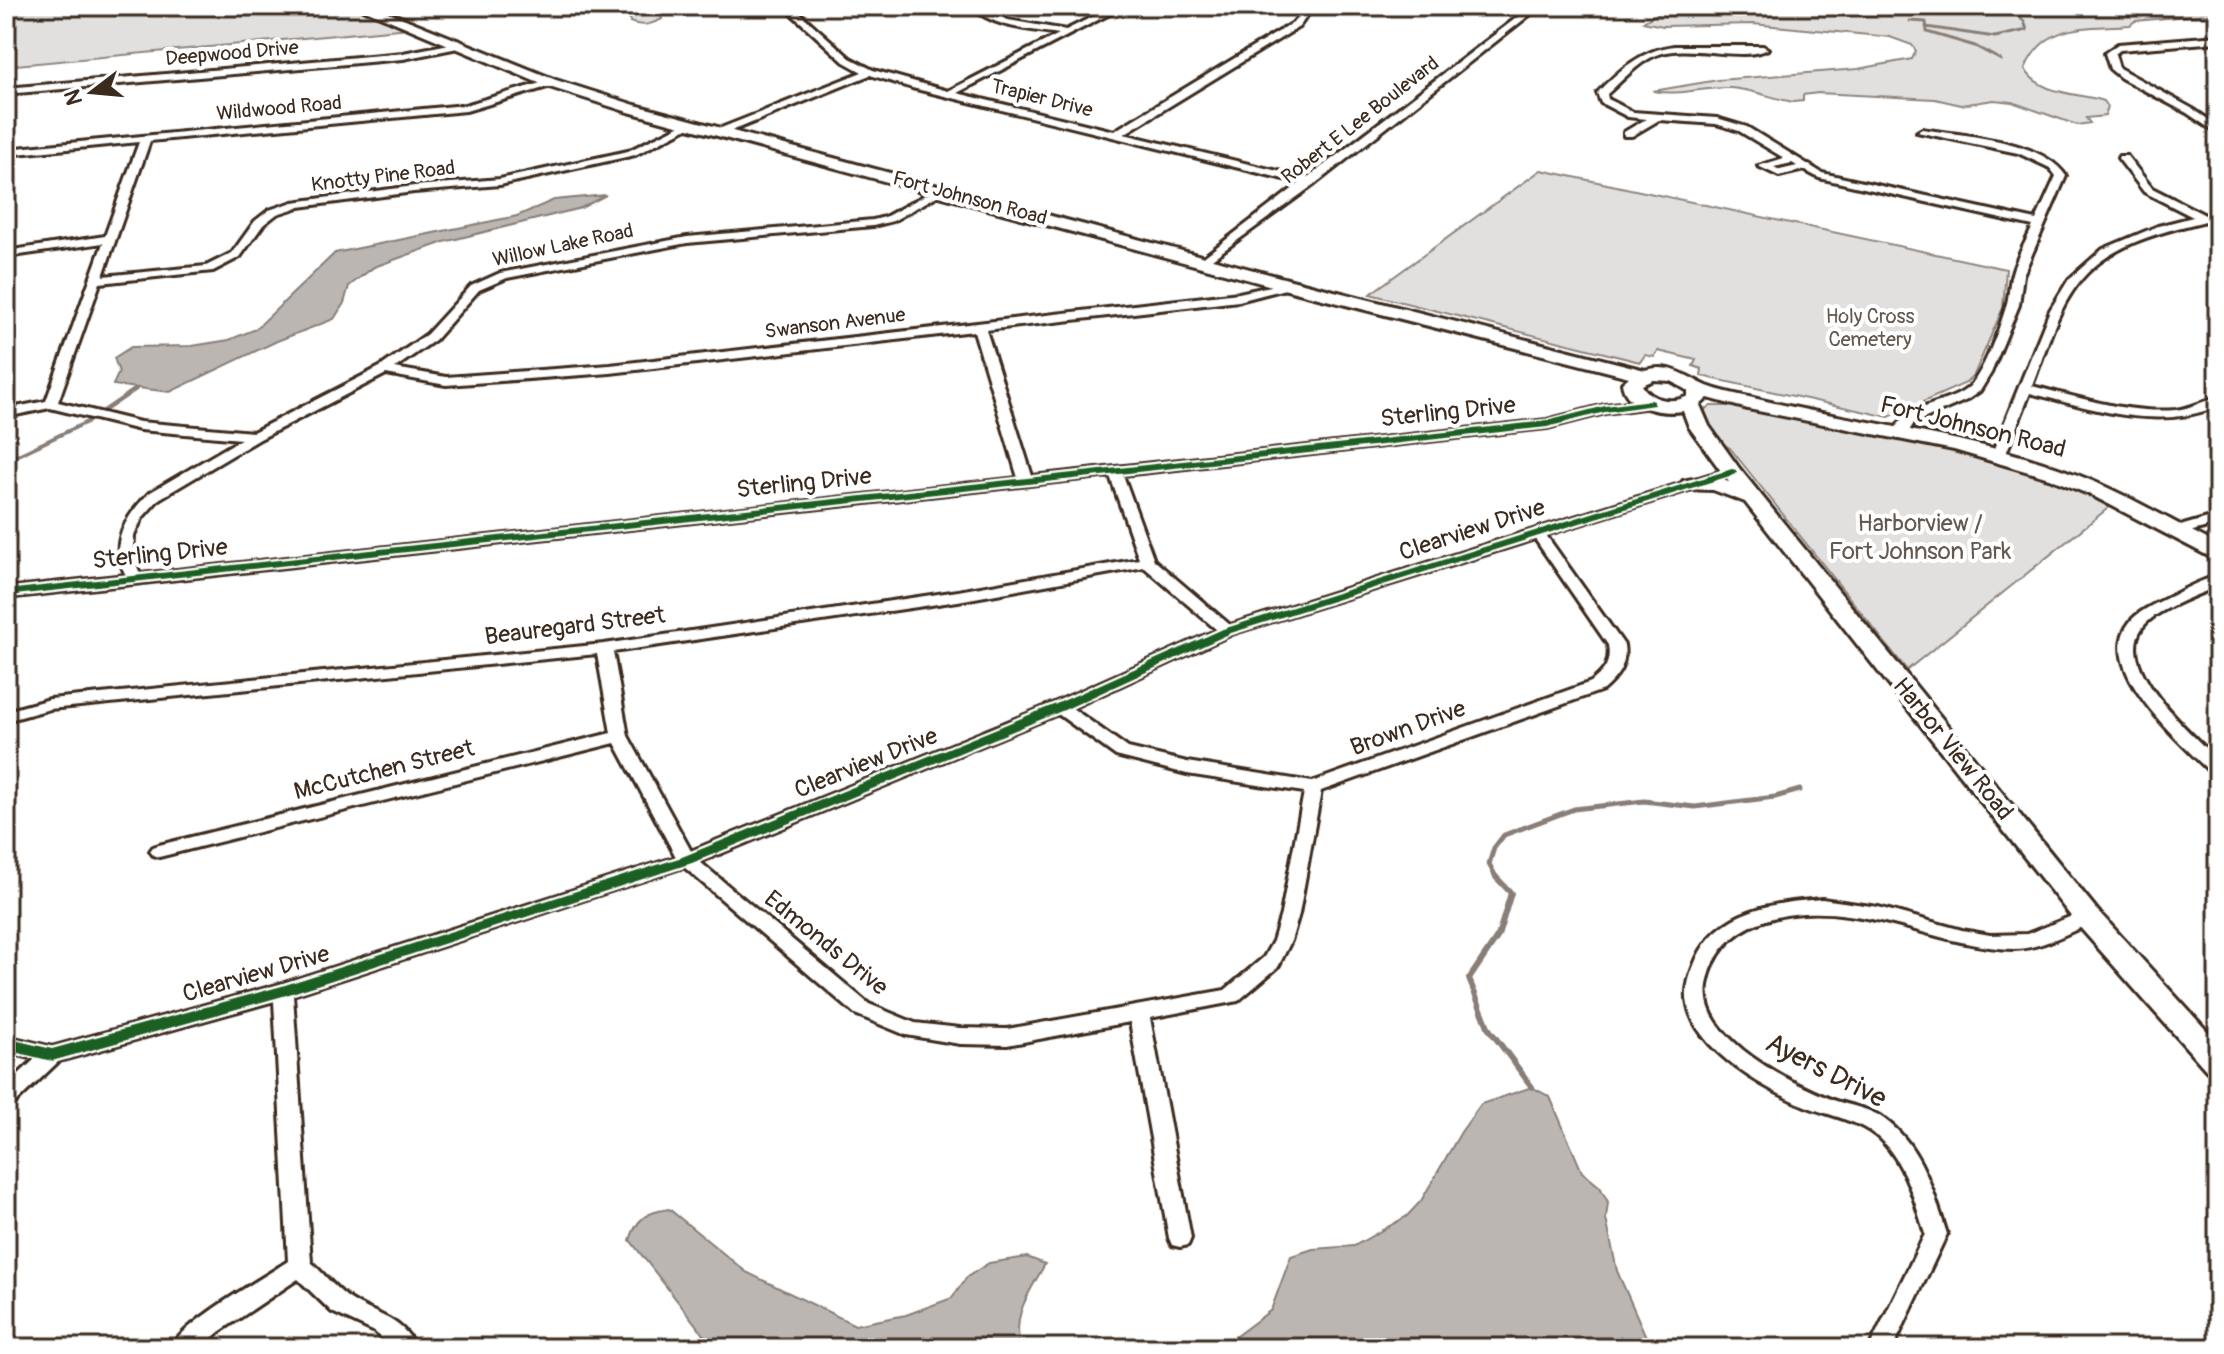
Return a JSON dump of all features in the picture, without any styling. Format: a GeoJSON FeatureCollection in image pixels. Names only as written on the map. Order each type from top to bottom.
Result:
{"type":"FeatureCollection","features":[{"type":"Feature","properties":{"kind":"street","name":"Fort Johnson Road"},"geometry":{"type":"LineString","coordinates":[[362,6],[551,83],[690,124],[1289,285],[1588,361],[1636,383]]}},
{"type":"Feature","properties":{"kind":"street","name":"Trapier Drive"},"geometry":{"type":"LineString","coordinates":[[788,6],[838,54],[870,72],[1311,182]]}},
{"type":"Feature","properties":{"kind":"street"},"geometry":{"type":"LineString","coordinates":[[974,6],[982,14],[998,19],[1066,33]]}},
{"type":"Feature","properties":{"kind":"street"},"geometry":{"type":"LineString","coordinates":[[949,94],[1121,6]]}},
{"type":"Feature","properties":{"kind":"street"},"geometry":{"type":"LineString","coordinates":[[1115,135],[1296,25],[1310,6]]}},
{"type":"Feature","properties":{"kind":"street","name":"Robert E Lee Boulevard"},"geometry":{"type":"LineString","coordinates":[[1205,261],[1537,6]]}},
{"type":"Feature","properties":{"kind":"street"},"geometry":{"type":"LineString","coordinates":[[2218,39],[2118,47],[2110,53],[2115,69],[2124,76],[2190,111],[2218,131]]}},
{"type":"Feature","properties":{"kind":"street"},"geometry":{"type":"LineString","coordinates":[[2196,41],[2218,52]]}},
{"type":"Feature","properties":{"kind":"street","name":"Deepwood Drive"},"geometry":{"type":"LineString","coordinates":[[6,91],[403,56],[460,45]]}},
{"type":"Feature","properties":{"kind":"street"},"geometry":{"type":"LineString","coordinates":[[1763,49],[1654,52],[1602,93],[1604,101],[1617,110],[1655,118],[1717,121],[1743,129],[1819,175],[2038,224]]}},
{"type":"Feature","properties":{"kind":"street"},"geometry":{"type":"LineString","coordinates":[[720,132],[870,72]]}},
{"type":"Feature","properties":{"kind":"street","name":"Wildwood Road"},"geometry":{"type":"LineString","coordinates":[[6,152],[466,108],[551,83]]}},
{"type":"Feature","properties":{"kind":"street"},"geometry":{"type":"LineString","coordinates":[[1628,134],[1655,118]]}},
{"type":"Feature","properties":{"kind":"street","name":"Knotty Pine Road"},"geometry":{"type":"LineString","coordinates":[[96,280],[209,269],[236,255],[259,223],[273,212],[297,204],[500,182],[631,153],[690,124]]}},
{"type":"Feature","properties":{"kind":"street"},"geometry":{"type":"LineString","coordinates":[[1901,433],[1909,420],[1962,397],[1975,388],[1985,373],[2013,305],[2017,275],[2061,176],[2054,164],[2028,152],[1922,132]]}},
{"type":"Feature","properties":{"kind":"street"},"geometry":{"type":"LineString","coordinates":[[51,404],[146,138]]}},
{"type":"Feature","properties":{"kind":"street"},"geometry":{"type":"LineString","coordinates":[[2123,158],[2148,190],[2201,217]]}},
{"type":"Feature","properties":{"kind":"street"},"geometry":{"type":"LineString","coordinates":[[1792,160],[1763,166],[1779,173],[1805,167]]}},
{"type":"Feature","properties":{"kind":"street","name":"Willow Lake Road"},"geometry":{"type":"LineString","coordinates":[[136,579],[128,569],[124,548],[126,533],[154,496],[255,436],[384,370],[431,337],[475,288],[504,275],[687,240],[873,223],[889,219],[940,190]]}},
{"type":"Feature","properties":{"kind":"street"},"geometry":{"type":"LineString","coordinates":[[1998,456],[2056,310],[2073,281],[2107,251],[2149,232],[2218,215]]}},
{"type":"Feature","properties":{"kind":"street"},"geometry":{"type":"LineString","coordinates":[[6,254],[108,239]]}},
{"type":"Feature","properties":{"kind":"street","name":"Swanson Avenue"},"geometry":{"type":"LineString","coordinates":[[384,370],[446,381],[610,369],[1251,295],[1289,285]]}},
{"type":"Feature","properties":{"kind":"street"},"geometry":{"type":"LineString","coordinates":[[979,326],[1026,480]]}},
{"type":"Feature","properties":{"kind":"street"},"geometry":{"type":"LineString","coordinates":[[1636,383],[1673,376],[1688,381],[1695,405]]}},
{"type":"Feature","properties":{"kind":"street","name":"Sterling Drive"},"geometry":{"type":"LineString","coordinates":[[1605,409],[1636,383]]}},
{"type":"Feature","properties":{"kind":"street","name":"Harbor View Road"},"geometry":{"type":"LineString","coordinates":[[1636,383],[1657,404],[1681,414],[1695,405],[1732,472],[2087,917],[2218,1063]]}},
{"type":"Feature","properties":{"kind":"street"},"geometry":{"type":"LineString","coordinates":[[2026,388],[2129,411],[2188,413],[2218,401]]}},
{"type":"Feature","properties":{"kind":"street","name":"Fort Johnson Road"},"geometry":{"type":"LineString","coordinates":[[1695,405],[1748,403],[1998,456],[2078,482],[2218,554]]}},
{"type":"Feature","properties":{"kind":"street"},"geometry":{"type":"LineString","coordinates":[[6,413],[51,404],[140,426],[255,436]]}},
{"type":"Feature","properties":{"kind":"street","name":"Sterling Drive"},"geometry":{"type":"LineString","coordinates":[[6,593],[1547,424],[1605,409],[1657,404]]}},
{"type":"Feature","properties":{"kind":"street"},"geometry":{"type":"LineString","coordinates":[[1115,472],[1147,562],[1227,631]]}},
{"type":"Feature","properties":{"kind":"street","name":"Clearview Drive"},"geometry":{"type":"LineString","coordinates":[[6,1044],[52,1055],[283,991],[687,860],[1060,707],[1227,631],[1732,472]]}},
{"type":"Feature","properties":{"kind":"street"},"geometry":{"type":"LineString","coordinates":[[1690,485],[1715,484],[1754,499]]}},
{"type":"Feature","properties":{"kind":"street"},"geometry":{"type":"LineString","coordinates":[[2175,532],[2218,519]]}},
{"type":"Feature","properties":{"kind":"street","name":"Brown Drive"},"geometry":{"type":"LineString","coordinates":[[1060,707],[1122,752],[1187,768],[1313,788],[1597,686],[1612,674],[1619,661],[1616,645],[1537,532]]}},
{"type":"Feature","properties":{"kind":"street","name":"Beauregard Street"},"geometry":{"type":"LineString","coordinates":[[6,716],[50,704],[604,649],[958,596],[1147,562]]}},
{"type":"Feature","properties":{"kind":"street"},"geometry":{"type":"LineString","coordinates":[[2218,580],[2136,624],[2128,639],[2127,650],[2128,664],[2140,686],[2218,770]]}},
{"type":"Feature","properties":{"kind":"street","name":"Edmonds Drive"},"geometry":{"type":"LineString","coordinates":[[604,649],[620,736],[687,860],[862,1009],[913,1030],[960,1036],[1007,1037],[1231,996],[1271,962],[1290,914],[1313,788]]}},
{"type":"Feature","properties":{"kind":"street","name":"McCutchen Street"},"geometry":{"type":"LineString","coordinates":[[159,851],[620,736]]}},
{"type":"Feature","properties":{"kind":"street","name":"Ayers Drive"},"geometry":{"type":"LineString","coordinates":[[1881,1348],[1936,1234],[1910,1162],[1876,1124],[1768,1079],[1727,1047],[1699,1012],[1697,983],[1710,947],[1743,918],[1797,907],[1856,908],[1966,939],[2022,943],[2087,917]]}},
{"type":"Feature","properties":{"kind":"street"},"geometry":{"type":"LineString","coordinates":[[283,991],[300,1266],[340,1305],[383,1325],[404,1348]]}},
{"type":"Feature","properties":{"kind":"street"},"geometry":{"type":"LineString","coordinates":[[1139,1015],[1180,1238]]}},
{"type":"Feature","properties":{"kind":"street"},"geometry":{"type":"LineString","coordinates":[[6,1099],[52,1055]]}},
{"type":"Feature","properties":{"kind":"street"},"geometry":{"type":"LineString","coordinates":[[183,1348],[211,1325],[300,1266]]}},
{"type":"Feature","properties":{"kind":"green space"},"geometry":{"type":"Polygon","coordinates":[[[6,6],[351,6],[410,28],[6,66],[6,6]]]}},
{"type":"Feature","properties":{"kind":"green space"},"geometry":{"type":"Polygon","coordinates":[[[629,6],[659,6],[662,19],[646,25],[630,22],[629,6]]]}},
{"type":"Feature","properties":{"kind":"green space"},"geometry":{"type":"Polygon","coordinates":[[[1671,6],[2218,6],[2218,13],[2069,30],[2044,42],[2033,53],[2025,69],[2031,78],[2060,92],[2104,101],[2108,107],[2105,116],[2086,118],[2090,123],[2077,125],[2012,102],[1994,100],[1961,105],[1935,99],[1818,93],[1803,95],[1803,101],[1793,102],[1730,88],[1653,91],[1718,80],[1858,69],[1912,59],[1916,51],[1912,45],[1890,37],[1753,24],[1663,26],[1643,22],[1671,6]]]}},
{"type":"Feature","properties":{"kind":"green space","name":"Holy Cross Cemetery"},"geometry":{"type":"Polygon","coordinates":[[[1541,170],[2006,269],[2003,308],[1974,375],[1966,383],[1889,417],[1701,376],[1702,369],[1693,366],[1696,360],[1658,351],[1654,357],[1645,355],[1640,362],[1370,294],[1541,170]]]}},
{"type":"Feature","properties":{"kind":"green space","name":"Harborview / Fort Johnson Park"},"geometry":{"type":"Polygon","coordinates":[[[1711,406],[1743,406],[1978,455],[2068,485],[2112,505],[1907,670],[1730,448],[1720,443],[1702,419],[1702,412],[1711,406]]]}},
{"type":"Feature","properties":{"kind":"shaded area"},"geometry":{"type":"Polygon","coordinates":[[[606,195],[581,208],[444,242],[374,267],[349,286],[344,303],[334,319],[277,341],[170,392],[113,385],[119,372],[114,358],[131,347],[192,346],[229,340],[256,329],[335,253],[517,216],[554,200],[606,195]]]}},
{"type":"Feature","properties":{"kind":"shaded area"},"geometry":{"type":"Polygon","coordinates":[[[1532,1087],[1550,1097],[1582,1172],[1600,1187],[1608,1202],[1606,1219],[1617,1271],[1651,1348],[1220,1348],[1271,1310],[1291,1256],[1313,1249],[1354,1246],[1407,1216],[1421,1201],[1481,1104],[1532,1087]]]}},
{"type":"Feature","properties":{"kind":"shaded area"},"geometry":{"type":"Polygon","coordinates":[[[669,1209],[746,1272],[855,1325],[906,1315],[952,1298],[967,1277],[989,1263],[1027,1257],[1045,1264],[1023,1304],[1018,1326],[1022,1348],[714,1348],[630,1240],[644,1217],[669,1209]]]}},
{"type":"Feature","properties":{"kind":"waterway"},"geometry":{"type":"LineString","coordinates":[[1927,27],[1995,37],[2027,30],[2024,21],[2014,13],[2035,8],[2031,6]]}},
{"type":"Feature","properties":{"kind":"waterway"},"geometry":{"type":"LineString","coordinates":[[1910,21],[1926,22],[1927,27]]}},
{"type":"Feature","properties":{"kind":"waterway"},"geometry":{"type":"LineString","coordinates":[[1927,27],[1927,32],[1975,46],[2001,60]]}},
{"type":"Feature","properties":{"kind":"waterway"},"geometry":{"type":"LineString","coordinates":[[16,456],[89,421],[136,389]]}},
{"type":"Feature","properties":{"kind":"waterway"},"geometry":{"type":"LineString","coordinates":[[1497,879],[1489,864],[1494,848],[1504,835],[1574,809],[1644,801],[1695,807],[1775,797],[1800,790]]}},
{"type":"Feature","properties":{"kind":"waterway"},"geometry":{"type":"LineString","coordinates":[[1496,877],[1511,893],[1498,936],[1469,979],[1489,1029],[1532,1087]]}},
{"type":"Feature","properties":{"kind":"cycle path"},"geometry":{"type":"LineString","coordinates":[[6,593],[1547,424],[1605,409],[1651,403]]}},
{"type":"Feature","properties":{"kind":"cycle path"},"geometry":{"type":"LineString","coordinates":[[6,1044],[52,1055],[283,991],[687,860],[1060,707],[1227,631],[1732,472]]}}]}
